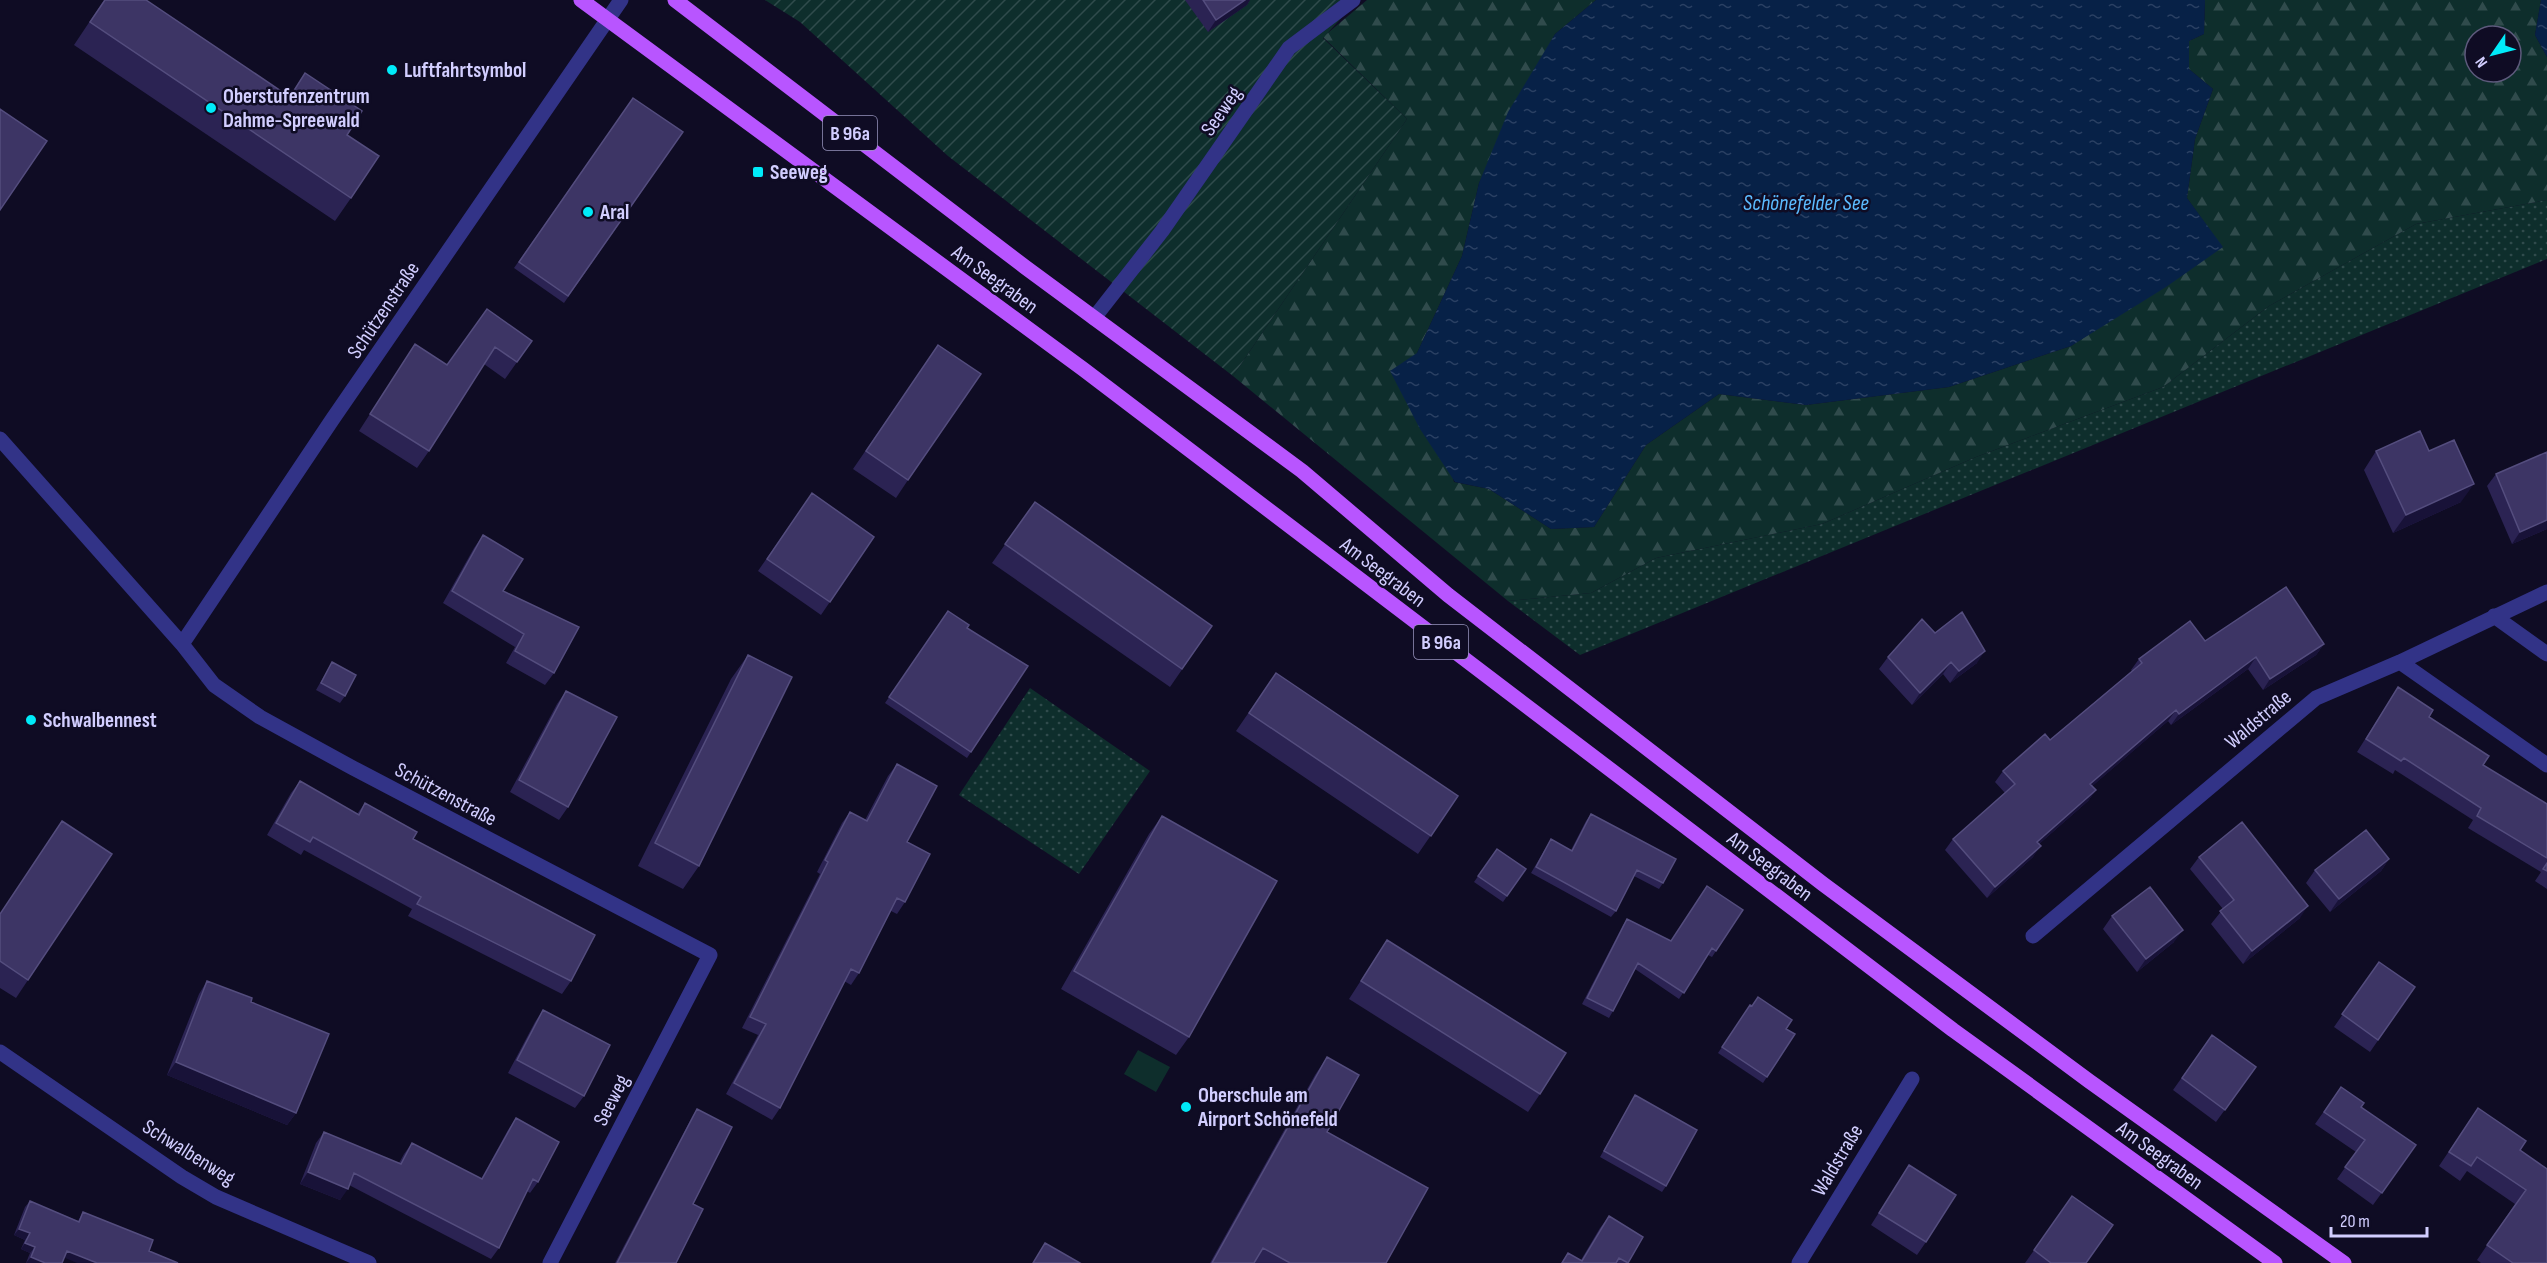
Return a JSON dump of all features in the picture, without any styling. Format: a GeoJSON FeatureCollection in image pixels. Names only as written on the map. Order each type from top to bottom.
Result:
{"type":"FeatureCollection","features":[{"type":"Feature","properties":{"kind":"main road","name":"Am Seegraben"},"geometry":{"type":"LineString","coordinates":[[581,0],[1083,369],[1942,1022],[2275,1263]]}},
{"type":"Feature","properties":{"kind":"main road","name":"Am Seegraben"},"geometry":{"type":"LineString","coordinates":[[675,0],[1095,318],[1302,471],[1475,616],[1823,884],[2098,1087],[2344,1263]]}},
{"type":"Feature","properties":{"kind":"street","name":"Schützenstraße"},"geometry":{"type":"LineString","coordinates":[[182,644],[332,420],[621,0]]}},
{"type":"Feature","properties":{"kind":"street","name":"Seeweg"},"geometry":{"type":"LineString","coordinates":[[1095,318],[1162,231],[1289,48],[1353,0]]}},
{"type":"Feature","properties":{"kind":"street","name":"Schützenstraße"},"geometry":{"type":"LineString","coordinates":[[0,439],[182,644],[214,685],[260,717],[710,955]]}},
{"type":"Feature","properties":{"kind":"street","name":"Waldstraße"},"geometry":{"type":"LineString","coordinates":[[2033,936],[2316,698],[2400,662],[2547,592]]}},
{"type":"Feature","properties":{"kind":"street"},"geometry":{"type":"LineString","coordinates":[[2494,616],[2547,654]]}},
{"type":"Feature","properties":{"kind":"street"},"geometry":{"type":"LineString","coordinates":[[2400,662],[2547,765]]}},
{"type":"Feature","properties":{"kind":"street","name":"Seeweg"},"geometry":{"type":"LineString","coordinates":[[550,1263],[710,955]]}},
{"type":"Feature","properties":{"kind":"street","name":"Schwalbenweg"},"geometry":{"type":"LineString","coordinates":[[0,1052],[182,1177],[216,1197],[369,1263]]}},
{"type":"Feature","properties":{"kind":"street","name":"Waldstraße"},"geometry":{"type":"LineString","coordinates":[[1799,1263],[1912,1079]]}},
{"type":"Feature","properties":{"kind":"green space"},"geometry":{"type":"Polygon","coordinates":[[[765,0],[1358,0],[1323,38],[1407,119],[1233,376],[948,156],[800,22],[765,0]]]}},
{"type":"Feature","properties":{"kind":"green space"},"geometry":{"type":"Polygon","coordinates":[[[1367,0],[1596,0],[1555,34],[1479,183],[1462,256],[1417,353],[1454,482],[1489,489],[1551,529],[1594,527],[1646,445],[1719,394],[1806,405],[1949,387],[2071,346],[2222,247],[2187,198],[2195,139],[2213,89],[2189,69],[2189,41],[2204,34],[2205,0],[2541,0],[2535,35],[2547,57],[2547,200],[2416,224],[2269,306],[2163,387],[1976,457],[1822,524],[1656,558],[1591,593],[1508,601],[1233,376],[1407,119],[1323,37],[1367,0]]]}},
{"type":"Feature","properties":{"kind":"green space"},"geometry":{"type":"Polygon","coordinates":[[[2547,200],[2547,259],[1580,655],[1508,601],[1591,593],[1656,558],[1822,524],[1976,457],[2163,387],[2269,306],[2416,224],[2547,200]]]}},
{"type":"Feature","properties":{"kind":"green space"},"geometry":{"type":"Polygon","coordinates":[[[1030,688],[1150,771],[1079,874],[959,795],[1030,688]]]}},
{"type":"Feature","properties":{"kind":"green space"},"geometry":{"type":"Polygon","coordinates":[[[1138,1050],[1170,1067],[1156,1092],[1124,1074],[1138,1050]]]}},
{"type":"Feature","properties":{"kind":"water","name":"Schönefelder See"},"geometry":{"type":"Polygon","coordinates":[[[1596,0],[2205,0],[2204,34],[2189,41],[2189,69],[2213,89],[2195,139],[2187,198],[2223,247],[2166,287],[2071,346],[1949,387],[1806,405],[1719,394],[1646,445],[1594,527],[1551,529],[1489,489],[1455,482],[1420,429],[1390,371],[1417,353],[1462,256],[1479,183],[1508,112],[1555,34],[1596,0]]]}},
{"type":"Feature","properties":{"kind":"water"},"geometry":{"type":"Polygon","coordinates":[[[2541,0],[2547,0],[2547,57],[2535,35],[2541,0]]]}},
{"type":"Feature","properties":{"kind":"building"},"geometry":{"type":"Polygon","coordinates":[[[105,0],[146,0],[290,97],[305,73],[362,111],[347,135],[379,156],[351,198],[90,22],[105,0]]]}},
{"type":"Feature","properties":{"kind":"building"},"geometry":{"type":"Polygon","coordinates":[[[1203,0],[1245,0],[1216,20],[1203,0]]]}},
{"type":"Feature","properties":{"kind":"building"},"geometry":{"type":"Polygon","coordinates":[[[633,98],[683,132],[568,296],[519,262],[633,98]]]}},
{"type":"Feature","properties":{"kind":"building"},"geometry":{"type":"Polygon","coordinates":[[[0,109],[47,141],[0,210],[0,109]]]}},
{"type":"Feature","properties":{"kind":"building"},"geometry":{"type":"Polygon","coordinates":[[[487,309],[532,341],[517,362],[495,347],[429,451],[370,414],[415,344],[447,365],[487,309]]]}},
{"type":"Feature","properties":{"kind":"building"},"geometry":{"type":"Polygon","coordinates":[[[938,345],[981,374],[908,480],[866,451],[938,345]]]}},
{"type":"Feature","properties":{"kind":"building"},"geometry":{"type":"Polygon","coordinates":[[[2420,431],[2429,451],[2454,440],[2474,484],[2406,515],[2376,451],[2420,431]]]}},
{"type":"Feature","properties":{"kind":"building"},"geometry":{"type":"Polygon","coordinates":[[[2547,452],[2547,520],[2520,532],[2496,474],[2547,452]]]}},
{"type":"Feature","properties":{"kind":"building"},"geometry":{"type":"Polygon","coordinates":[[[812,493],[874,537],[830,602],[767,559],[812,493]]]}},
{"type":"Feature","properties":{"kind":"building"},"geometry":{"type":"Polygon","coordinates":[[[1035,502],[1212,626],[1182,669],[1005,544],[1035,502]]]}},
{"type":"Feature","properties":{"kind":"building"},"geometry":{"type":"Polygon","coordinates":[[[483,535],[523,559],[503,591],[579,627],[554,673],[515,651],[524,634],[452,591],[483,535]]]}},
{"type":"Feature","properties":{"kind":"building"},"geometry":{"type":"Polygon","coordinates":[[[2286,587],[2324,644],[2270,679],[2256,657],[2179,714],[2176,710],[2090,784],[2096,790],[2037,842],[2041,846],[1995,887],[1953,839],[2015,784],[2003,771],[2045,734],[2050,740],[2142,663],[2139,659],[2190,621],[2205,641],[2286,587]]]}},
{"type":"Feature","properties":{"kind":"building"},"geometry":{"type":"Polygon","coordinates":[[[948,611],[969,625],[967,628],[1028,666],[971,752],[889,697],[948,611]]]}},
{"type":"Feature","properties":{"kind":"building"},"geometry":{"type":"Polygon","coordinates":[[[1962,612],[1985,651],[1959,671],[1951,662],[1920,693],[1888,657],[1922,619],[1935,633],[1962,612]]]}},
{"type":"Feature","properties":{"kind":"building"},"geometry":{"type":"Polygon","coordinates":[[[748,655],[792,677],[699,866],[655,843],[748,655]]]}},
{"type":"Feature","properties":{"kind":"building"},"geometry":{"type":"Polygon","coordinates":[[[332,662],[356,675],[345,696],[321,683],[332,662]]]}},
{"type":"Feature","properties":{"kind":"building"},"geometry":{"type":"Polygon","coordinates":[[[1276,673],[1458,796],[1431,836],[1249,713],[1276,673]]]}},
{"type":"Feature","properties":{"kind":"building"},"geometry":{"type":"Polygon","coordinates":[[[2398,687],[2433,710],[2429,717],[2489,756],[2483,765],[2547,804],[2547,858],[2477,816],[2481,808],[2404,758],[2401,761],[2366,739],[2398,687]]]}},
{"type":"Feature","properties":{"kind":"building"},"geometry":{"type":"Polygon","coordinates":[[[566,691],[617,717],[568,807],[519,780],[566,691]]]}},
{"type":"Feature","properties":{"kind":"building"},"geometry":{"type":"Polygon","coordinates":[[[897,764],[937,786],[907,842],[930,854],[905,902],[897,898],[859,973],[851,969],[780,1108],[734,1083],[766,1024],[750,1017],[828,862],[825,860],[850,812],[867,821],[897,764]]]}},
{"type":"Feature","properties":{"kind":"building"},"geometry":{"type":"Polygon","coordinates":[[[300,781],[359,815],[365,803],[417,832],[413,839],[595,935],[571,981],[417,904],[421,897],[313,837],[310,842],[276,823],[300,781]]]}},
{"type":"Feature","properties":{"kind":"building"},"geometry":{"type":"Polygon","coordinates":[[[1591,814],[1676,859],[1663,883],[1637,870],[1616,911],[1536,867],[1551,839],[1572,851],[1591,814]]]}},
{"type":"Feature","properties":{"kind":"building"},"geometry":{"type":"Polygon","coordinates":[[[1162,816],[1277,881],[1189,1037],[1074,971],[1162,816]]]}},
{"type":"Feature","properties":{"kind":"building"},"geometry":{"type":"Polygon","coordinates":[[[62,821],[112,854],[28,980],[0,961],[0,914],[62,821]]]}},
{"type":"Feature","properties":{"kind":"building"},"geometry":{"type":"Polygon","coordinates":[[[2242,822],[2308,906],[2252,951],[2220,911],[2234,900],[2199,857],[2242,822]]]}},
{"type":"Feature","properties":{"kind":"building"},"geometry":{"type":"Polygon","coordinates":[[[2366,830],[2389,859],[2339,899],[2315,870],[2366,830]]]}},
{"type":"Feature","properties":{"kind":"building"},"geometry":{"type":"Polygon","coordinates":[[[1497,849],[1526,869],[1507,896],[1478,876],[1497,849]]]}},
{"type":"Feature","properties":{"kind":"building"},"geometry":{"type":"Polygon","coordinates":[[[1707,886],[1743,910],[1716,951],[1712,948],[1684,993],[1638,963],[1613,1011],[1587,998],[1627,919],[1671,941],[1707,886]]]}},
{"type":"Feature","properties":{"kind":"building"},"geometry":{"type":"Polygon","coordinates":[[[2150,887],[2183,930],[2146,959],[2112,916],[2150,887]]]}},
{"type":"Feature","properties":{"kind":"building"},"geometry":{"type":"Polygon","coordinates":[[[1387,940],[1566,1053],[1540,1094],[1361,981],[1387,940]]]}},
{"type":"Feature","properties":{"kind":"building"},"geometry":{"type":"Polygon","coordinates":[[[2379,962],[2415,987],[2378,1040],[2342,1014],[2379,962]]]}},
{"type":"Feature","properties":{"kind":"building"},"geometry":{"type":"Polygon","coordinates":[[[207,981],[252,998],[251,1002],[329,1034],[296,1113],[176,1062],[207,981]]]}},
{"type":"Feature","properties":{"kind":"building"},"geometry":{"type":"Polygon","coordinates":[[[1758,997],[1792,1020],[1786,1029],[1795,1034],[1767,1077],[1722,1047],[1750,1005],[1752,1006],[1758,997]]]}},
{"type":"Feature","properties":{"kind":"building"},"geometry":{"type":"Polygon","coordinates":[[[543,1010],[610,1045],[584,1096],[517,1060],[543,1010]]]}},
{"type":"Feature","properties":{"kind":"building"},"geometry":{"type":"Polygon","coordinates":[[[2212,1035],[2256,1067],[2225,1110],[2182,1078],[2212,1035]]]}},
{"type":"Feature","properties":{"kind":"building"},"geometry":{"type":"Polygon","coordinates":[[[1327,1057],[1359,1075],[1327,1132],[1428,1188],[1386,1263],[1290,1263],[1263,1248],[1254,1263],[1212,1263],[1327,1057]]]}},
{"type":"Feature","properties":{"kind":"building"},"geometry":{"type":"Polygon","coordinates":[[[2341,1087],[2364,1103],[2361,1107],[2416,1145],[2382,1193],[2345,1167],[2365,1140],[2324,1112],[2341,1087]]]}},
{"type":"Feature","properties":{"kind":"building"},"geometry":{"type":"Polygon","coordinates":[[[1635,1095],[1697,1130],[1666,1186],[1604,1151],[1635,1095]]]}},
{"type":"Feature","properties":{"kind":"building"},"geometry":{"type":"Polygon","coordinates":[[[2478,1108],[2526,1141],[2520,1150],[2547,1169],[2547,1263],[2513,1263],[2487,1245],[2526,1190],[2477,1157],[2471,1166],[2449,1152],[2478,1108]]]}},
{"type":"Feature","properties":{"kind":"building"},"geometry":{"type":"Polygon","coordinates":[[[697,1109],[732,1127],[693,1204],[703,1209],[676,1263],[617,1263],[697,1109]]]}},
{"type":"Feature","properties":{"kind":"building"},"geometry":{"type":"Polygon","coordinates":[[[516,1118],[559,1142],[538,1182],[533,1179],[499,1248],[354,1173],[348,1189],[308,1172],[324,1132],[401,1164],[412,1143],[482,1179],[516,1118]]]}},
{"type":"Feature","properties":{"kind":"building"},"geometry":{"type":"Polygon","coordinates":[[[1909,1165],[1956,1195],[1926,1242],[1879,1213],[1909,1165]]]}},
{"type":"Feature","properties":{"kind":"building"},"geometry":{"type":"Polygon","coordinates":[[[2072,1196],[2113,1225],[2086,1263],[2051,1263],[2034,1250],[2072,1196]]]}},
{"type":"Feature","properties":{"kind":"building"},"geometry":{"type":"Polygon","coordinates":[[[30,1201],[79,1222],[83,1212],[153,1240],[149,1251],[178,1263],[97,1263],[67,1251],[62,1263],[45,1263],[31,1257],[35,1247],[25,1243],[30,1233],[19,1229],[30,1201]]]}},
{"type":"Feature","properties":{"kind":"building"},"geometry":{"type":"Polygon","coordinates":[[[1609,1216],[1643,1237],[1628,1263],[1619,1258],[1616,1263],[1562,1263],[1568,1253],[1582,1261],[1609,1216]]]}},
{"type":"Feature","properties":{"kind":"building"},"geometry":{"type":"Polygon","coordinates":[[[1045,1243],[1080,1263],[1033,1263],[1045,1243]]]}},
{"type":"Feature","properties":{"kind":"place","name":"Luftfahrtsymbol"},"geometry":{"type":"Point","coordinates":[392,70]}},
{"type":"Feature","properties":{"kind":"place","name":"Oberstufenzentrum Dahme-Spreewald"},"geometry":{"type":"Point","coordinates":[211,108]}},
{"type":"Feature","properties":{"kind":"place","name":"Seeweg"},"geometry":{"type":"Point","coordinates":[758,172]}},
{"type":"Feature","properties":{"kind":"place","name":"Aral"},"geometry":{"type":"Point","coordinates":[588,212]}},
{"type":"Feature","properties":{"kind":"place","name":"Schwalbennest"},"geometry":{"type":"Point","coordinates":[31,720]}},
{"type":"Feature","properties":{"kind":"place","name":"Oberschule am Airport Schönefeld"},"geometry":{"type":"Point","coordinates":[1186,1107]}}]}
